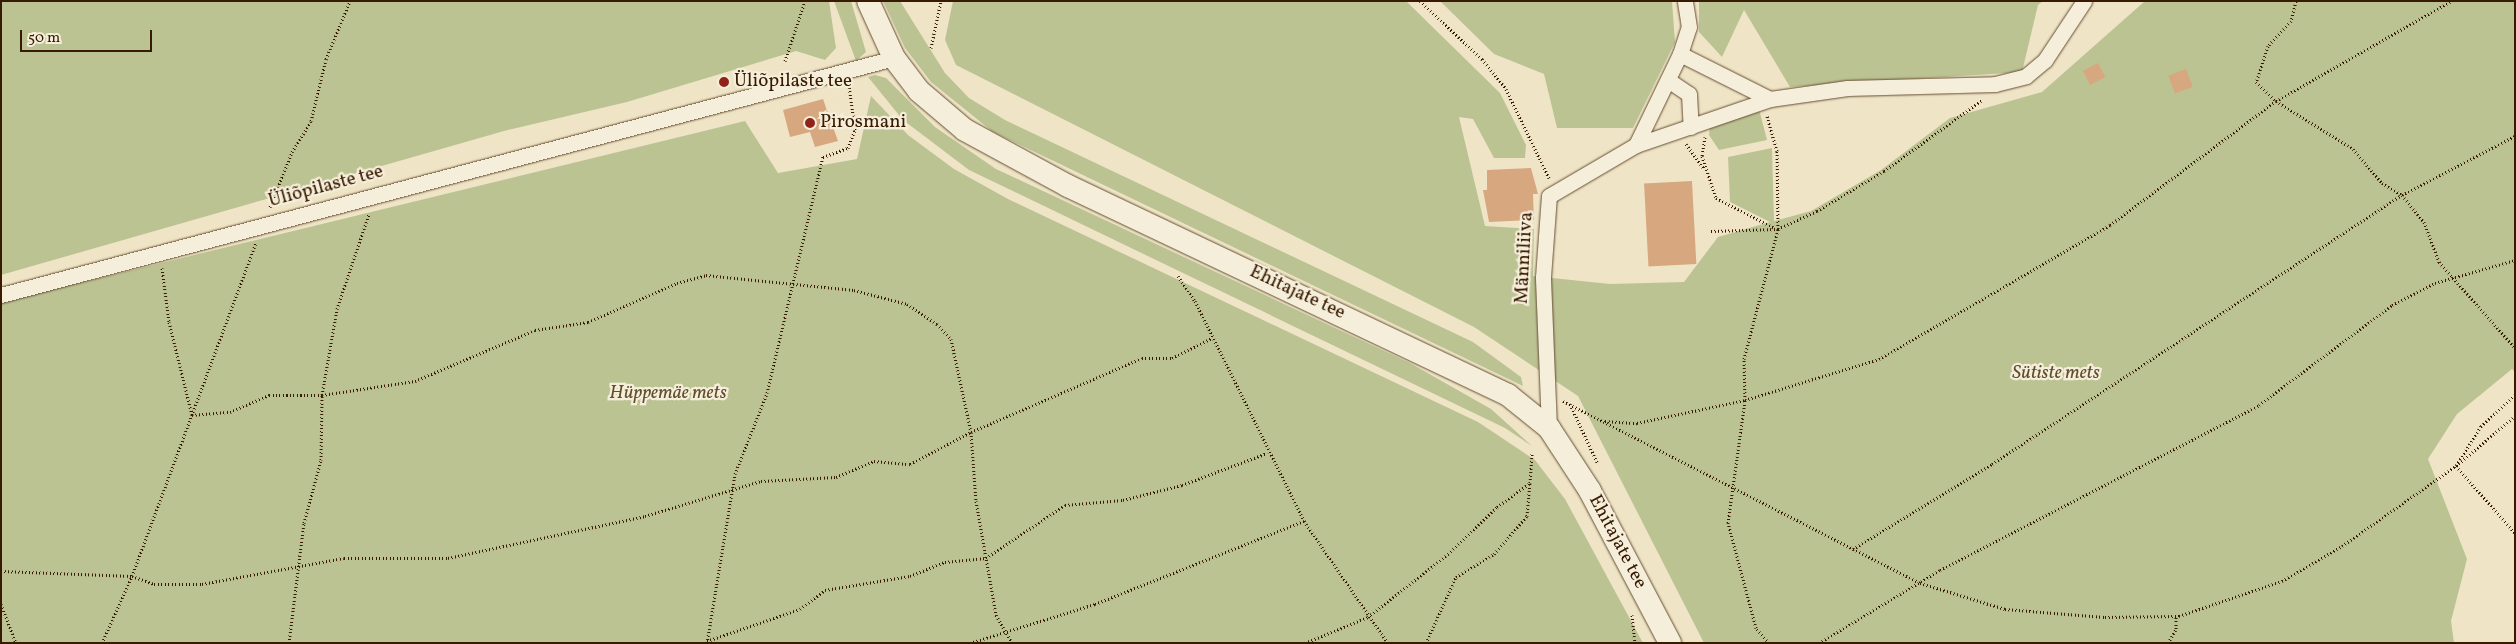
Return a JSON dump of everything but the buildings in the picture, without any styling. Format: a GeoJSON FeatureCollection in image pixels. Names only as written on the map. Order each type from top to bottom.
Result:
{"type":"FeatureCollection","features":[{"type":"Feature","properties":{"kind":"main road","name":"Ehitajate tee"},"geometry":{"type":"LineString","coordinates":[[868,1],[894,58],[919,91],[965,130],[1068,186],[1469,374],[1508,395],[1549,428],[1590,491],[1670,643]]}},
{"type":"Feature","properties":{"kind":"street"},"geometry":{"type":"LineString","coordinates":[[1636,145],[1680,54],[1689,27],[1685,1]]}},
{"type":"Feature","properties":{"kind":"street"},"geometry":{"type":"LineString","coordinates":[[2010,80],[2026,76],[2045,60],[2084,1]]}},
{"type":"Feature","properties":{"kind":"street"},"geometry":{"type":"LineString","coordinates":[[1680,54],[1765,100]]}},
{"type":"Feature","properties":{"kind":"street","name":"Üliõpilaste tee"},"geometry":{"type":"LineString","coordinates":[[1,295],[894,58]]}},
{"type":"Feature","properties":{"kind":"street"},"geometry":{"type":"LineString","coordinates":[[1668,80],[1689,94],[1694,125]]}},
{"type":"Feature","properties":{"kind":"street","name":"Männiliiva"},"geometry":{"type":"LineString","coordinates":[[1549,428],[1551,394],[1542,277],[1548,196],[1636,145],[1673,135],[1694,125],[1765,100],[1848,88],[2010,80]]}},
{"type":"Feature","properties":{"kind":"path"},"geometry":{"type":"LineString","coordinates":[[102,643],[132,576],[263,224],[292,152],[311,121],[326,59],[350,1]]}},
{"type":"Feature","properties":{"kind":"path"},"geometry":{"type":"LineString","coordinates":[[785,61],[804,1]]}},
{"type":"Feature","properties":{"kind":"path"},"geometry":{"type":"LineString","coordinates":[[931,48],[941,1]]}},
{"type":"Feature","properties":{"kind":"path"},"geometry":{"type":"LineString","coordinates":[[1420,1],[1482,59],[1506,90],[1555,192]]}},
{"type":"Feature","properties":{"kind":"path"},"geometry":{"type":"LineString","coordinates":[[2296,1],[2291,21],[2268,46],[2256,82],[2276,101],[2347,144],[2382,183],[2402,195],[2424,222],[2439,262],[2515,348]]}},
{"type":"Feature","properties":{"kind":"path"},"geometry":{"type":"LineString","coordinates":[[1602,421],[1637,423],[1745,400],[1879,359],[2110,225],[2276,101],[2451,1]]}},
{"type":"Feature","properties":{"kind":"path"},"geometry":{"type":"LineString","coordinates":[[846,72],[855,130],[848,148],[823,157],[768,393],[740,453],[732,488],[707,642],[800,609],[825,590],[910,576],[945,562],[986,558],[1065,504],[1123,500],[1190,483],[1267,453]]}},
{"type":"Feature","properties":{"kind":"path"},"geometry":{"type":"LineString","coordinates":[[1711,231],[1778,229],[1884,171],[2010,80]]}},
{"type":"Feature","properties":{"kind":"path"},"geometry":{"type":"LineString","coordinates":[[1765,100],[1776,151],[1778,229],[1744,359],[1745,400],[1735,489],[1728,524],[1756,628],[1769,643]]}},
{"type":"Feature","properties":{"kind":"path"},"geometry":{"type":"LineString","coordinates":[[1694,125],[1704,134],[1705,171]]}},
{"type":"Feature","properties":{"kind":"path"},"geometry":{"type":"LineString","coordinates":[[1673,135],[1705,171],[1716,198],[1778,229]]}},
{"type":"Feature","properties":{"kind":"path"},"geometry":{"type":"LineString","coordinates":[[1853,549],[1992,464],[2402,195],[2515,136]]}},
{"type":"Feature","properties":{"kind":"path"},"geometry":{"type":"LineString","coordinates":[[288,643],[304,522],[322,460],[322,395],[344,285],[376,195]]}},
{"type":"Feature","properties":{"kind":"path"},"geometry":{"type":"LineString","coordinates":[[160,252],[169,322],[192,415]]}},
{"type":"Feature","properties":{"kind":"path"},"geometry":{"type":"LineString","coordinates":[[1820,643],[1920,583],[2259,405],[2392,305],[2453,277],[2515,260]]}},
{"type":"Feature","properties":{"kind":"path"},"geometry":{"type":"LineString","coordinates":[[192,415],[230,412],[269,395],[322,395],[415,381],[535,330],[588,322],[706,275],[884,295],[937,324],[951,339],[971,432],[986,558],[996,615],[1007,631],[1012,643]]}},
{"type":"Feature","properties":{"kind":"path"},"geometry":{"type":"LineString","coordinates":[[1178,276],[1212,338],[1267,453],[1304,521],[1368,617],[1388,643]]}},
{"type":"Feature","properties":{"kind":"path"},"geometry":{"type":"LineString","coordinates":[[1,571],[132,576],[154,584],[202,584],[299,568],[344,558],[448,558],[645,516],[732,488],[761,481],[836,477],[874,461],[910,464],[971,432],[1142,358],[1172,358],[1212,338]]}},
{"type":"Feature","properties":{"kind":"path"},"geometry":{"type":"LineString","coordinates":[[1551,394],[1920,583],[2005,609],[2105,617],[2176,616],[2282,581],[2342,546],[2456,466],[2515,416]]}},
{"type":"Feature","properties":{"kind":"path"},"geometry":{"type":"LineString","coordinates":[[2456,466],[2481,426],[2515,395]]}},
{"type":"Feature","properties":{"kind":"path"},"geometry":{"type":"LineString","coordinates":[[1426,643],[1456,577],[1494,554],[1527,516],[1532,452]]}},
{"type":"Feature","properties":{"kind":"path"},"geometry":{"type":"LineString","coordinates":[[2456,466],[2515,533]]}},
{"type":"Feature","properties":{"kind":"path"},"geometry":{"type":"LineString","coordinates":[[1305,643],[1368,617],[1530,483]]}},
{"type":"Feature","properties":{"kind":"path"},"geometry":{"type":"LineString","coordinates":[[970,643],[1121,595],[1304,521]]}},
{"type":"Feature","properties":{"kind":"path"},"geometry":{"type":"LineString","coordinates":[[1,604],[16,643]]}},
{"type":"Feature","properties":{"kind":"path"},"geometry":{"type":"LineString","coordinates":[[1632,615],[1630,631],[1635,643]]}},
{"type":"Feature","properties":{"kind":"path"},"geometry":{"type":"LineString","coordinates":[[2168,643],[2176,629],[2176,616]]}},
{"type":"Feature","properties":{"kind":"green space"},"geometry":{"type":"Polygon","coordinates":[[[1,1],[829,1],[836,48],[825,60],[796,51],[627,102],[504,131],[1,275],[1,1]]]}},
{"type":"Feature","properties":{"kind":"green space"},"geometry":{"type":"Polygon","coordinates":[[[834,1],[851,1],[866,52],[856,61],[834,1]]]}},
{"type":"Feature","properties":{"kind":"green space"},"geometry":{"type":"Polygon","coordinates":[[[883,1],[900,1],[945,73],[969,98],[1005,120],[1473,342],[1521,377],[1523,386],[993,132],[931,82],[905,48],[883,1]]]}},
{"type":"Feature","properties":{"kind":"green space","name":"Sütiste mets"},"geometry":{"type":"Polygon","coordinates":[[[953,1],[1406,1],[1500,93],[1526,145],[1525,158],[1494,158],[1473,119],[1459,117],[1485,226],[1534,229],[1533,276],[1610,284],[1684,282],[1718,237],[1770,222],[1730,202],[1728,157],[1772,148],[1774,221],[1811,211],[1881,170],[1950,118],[2042,92],[2145,1],[2515,1],[2515,372],[2512,369],[2457,414],[2428,459],[2467,559],[2451,621],[2454,643],[1704,643],[1578,396],[1474,327],[956,65],[945,40],[953,1]]]}},
{"type":"Feature","properties":{"kind":"green space"},"geometry":{"type":"Polygon","coordinates":[[[1440,1],[1672,1],[1675,42],[1633,128],[1557,128],[1544,74],[1494,54],[1440,1]]]}},
{"type":"Feature","properties":{"kind":"green space"},"geometry":{"type":"Polygon","coordinates":[[[1699,1],[2043,1],[2038,5],[2022,72],[1790,87],[1744,10],[1722,57],[1699,32],[1699,1]]]}},
{"type":"Feature","properties":{"kind":"green space"},"geometry":{"type":"Polygon","coordinates":[[[875,75],[886,78],[935,127],[996,169],[1410,363],[1491,409],[1532,446],[1505,428],[969,170],[903,120],[868,77],[875,75]]]}},
{"type":"Feature","properties":{"kind":"green space","name":"Hüppemäe mets"},"geometry":{"type":"Polygon","coordinates":[[[871,96],[908,135],[954,169],[1008,199],[1478,422],[1535,460],[1565,499],[1643,643],[1,643],[1,302],[745,121],[778,173],[857,159],[871,96]]]}},
{"type":"Feature","properties":{"kind":"green space"},"geometry":{"type":"Polygon","coordinates":[[[1758,105],[1767,140],[1719,150],[1709,135],[1711,118],[1758,105]]]}},
{"type":"Feature","properties":{"kind":"place","name":"Üliõpilaste tee"},"geometry":{"type":"Point","coordinates":[724,82]}},
{"type":"Feature","properties":{"kind":"place","name":"Pirosmani"},"geometry":{"type":"Point","coordinates":[810,123]}}]}
